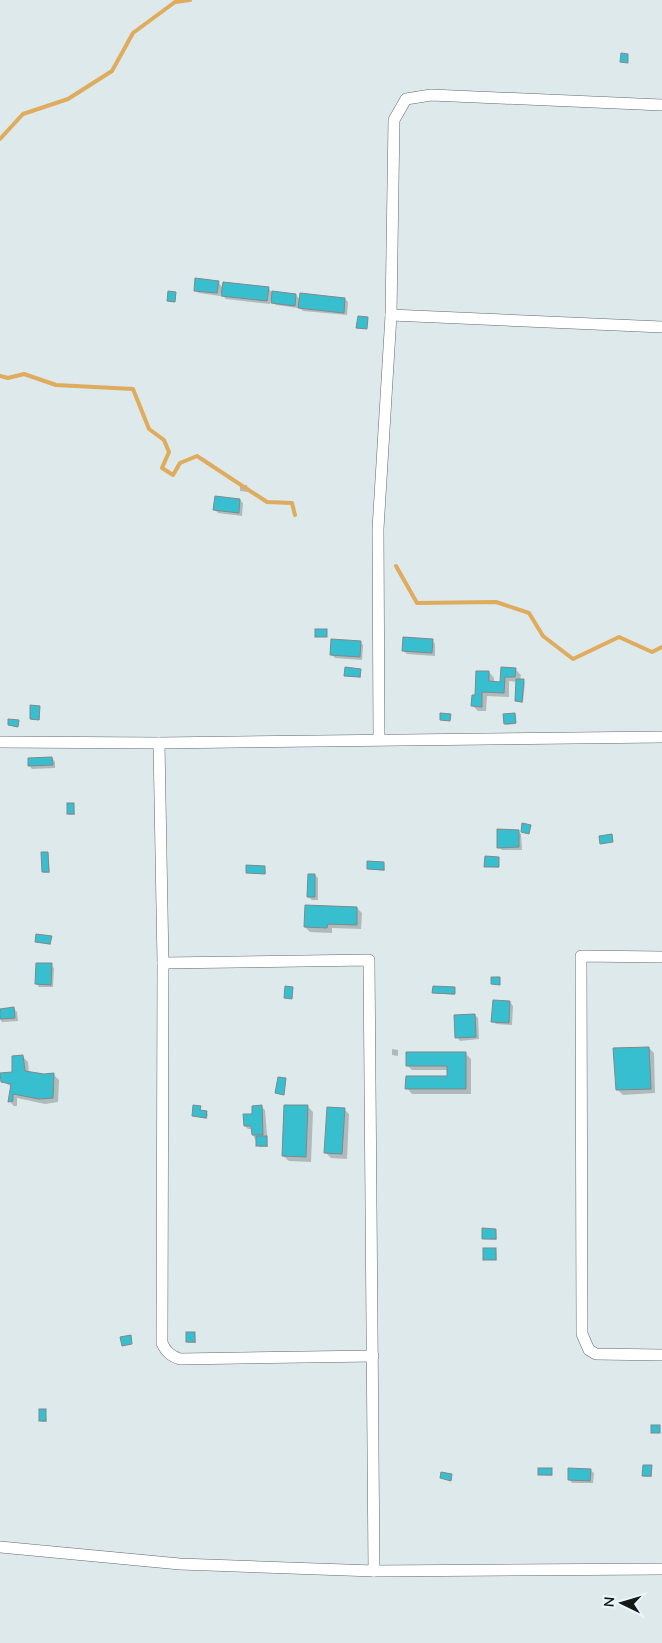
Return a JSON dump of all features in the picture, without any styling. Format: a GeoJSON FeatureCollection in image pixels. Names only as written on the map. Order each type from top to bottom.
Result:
{"type":"FeatureCollection","features":[{"type":"Feature","properties":{"kind":"street"},"geometry":{"type":"LineString","coordinates":[[379,739],[378,529],[390,314],[394,120],[406,99],[430,95],[662,106]]}},
{"type":"Feature","properties":{"kind":"street"},"geometry":{"type":"LineString","coordinates":[[390,314],[662,327]]}},
{"type":"Feature","properties":{"kind":"street"},"geometry":{"type":"LineString","coordinates":[[0,742],[159,743],[662,737]]}},
{"type":"Feature","properties":{"kind":"street"},"geometry":{"type":"LineString","coordinates":[[159,743],[163,963],[162,1343],[165,1350],[172,1356],[180,1358],[373,1356]]}},
{"type":"Feature","properties":{"kind":"street"},"geometry":{"type":"LineString","coordinates":[[662,957],[580,956],[582,1334],[589,1350],[596,1354],[662,1355]]}},
{"type":"Feature","properties":{"kind":"street"},"geometry":{"type":"LineString","coordinates":[[163,963],[369,960],[374,1571]]}},
{"type":"Feature","properties":{"kind":"street"},"geometry":{"type":"LineString","coordinates":[[0,1547],[180,1564],[374,1571],[662,1569]]}},
{"type":"Feature","properties":{"kind":"building"},"geometry":{"type":"Polygon","coordinates":[[[621,53],[628,54],[628,63],[620,62],[621,53]]]}},
{"type":"Feature","properties":{"kind":"building"},"geometry":{"type":"Polygon","coordinates":[[[195,278],[219,281],[217,293],[194,291],[195,278]]]}},
{"type":"Feature","properties":{"kind":"building"},"geometry":{"type":"Polygon","coordinates":[[[223,282],[269,287],[267,301],[221,296],[223,282]]]}},
{"type":"Feature","properties":{"kind":"building"},"geometry":{"type":"Polygon","coordinates":[[[168,291],[176,292],[175,302],[167,301],[168,291]]]}},
{"type":"Feature","properties":{"kind":"building"},"geometry":{"type":"Polygon","coordinates":[[[272,291],[296,294],[295,306],[271,303],[272,291]]]}},
{"type":"Feature","properties":{"kind":"building"},"geometry":{"type":"Polygon","coordinates":[[[300,293],[345,298],[344,313],[298,308],[300,293]]]}},
{"type":"Feature","properties":{"kind":"building"},"geometry":{"type":"Polygon","coordinates":[[[358,316],[368,317],[367,329],[356,328],[358,316]]]}},
{"type":"Feature","properties":{"kind":"building"},"geometry":{"type":"Polygon","coordinates":[[[215,496],[240,499],[239,513],[213,510],[215,496]]]}},
{"type":"Feature","properties":{"kind":"building"},"geometry":{"type":"Polygon","coordinates":[[[315,629],[327,629],[327,637],[315,637],[315,629]]]}},
{"type":"Feature","properties":{"kind":"building"},"geometry":{"type":"Polygon","coordinates":[[[403,637],[433,639],[432,653],[402,651],[403,637]]]}},
{"type":"Feature","properties":{"kind":"building"},"geometry":{"type":"Polygon","coordinates":[[[331,639],[361,641],[360,657],[330,655],[331,639]]]}},
{"type":"Feature","properties":{"kind":"building"},"geometry":{"type":"Polygon","coordinates":[[[345,667],[361,669],[360,677],[344,676],[345,667]]]}},
{"type":"Feature","properties":{"kind":"building"},"geometry":{"type":"Polygon","coordinates":[[[501,667],[516,668],[515,677],[505,677],[504,693],[482,692],[482,707],[471,706],[472,695],[475,695],[476,671],[489,671],[489,681],[500,682],[501,667]]]}},
{"type":"Feature","properties":{"kind":"building"},"geometry":{"type":"Polygon","coordinates":[[[516,679],[524,679],[522,702],[515,701],[516,679]]]}},
{"type":"Feature","properties":{"kind":"building"},"geometry":{"type":"Polygon","coordinates":[[[30,705],[40,706],[39,720],[30,719],[30,705]]]}},
{"type":"Feature","properties":{"kind":"building"},"geometry":{"type":"Polygon","coordinates":[[[440,713],[451,714],[450,721],[440,720],[440,713]]]}},
{"type":"Feature","properties":{"kind":"building"},"geometry":{"type":"Polygon","coordinates":[[[515,713],[516,723],[504,724],[503,714],[515,713]]]}},
{"type":"Feature","properties":{"kind":"building"},"geometry":{"type":"Polygon","coordinates":[[[8,719],[19,720],[18,727],[8,725],[8,719]]]}},
{"type":"Feature","properties":{"kind":"building"},"geometry":{"type":"Polygon","coordinates":[[[52,757],[53,765],[28,766],[28,758],[52,757]]]}},
{"type":"Feature","properties":{"kind":"building"},"geometry":{"type":"Polygon","coordinates":[[[67,803],[74,803],[74,814],[67,814],[67,803]]]}},
{"type":"Feature","properties":{"kind":"building"},"geometry":{"type":"Polygon","coordinates":[[[522,823],[531,825],[529,834],[521,832],[522,823]]]}},
{"type":"Feature","properties":{"kind":"building"},"geometry":{"type":"Polygon","coordinates":[[[497,829],[519,830],[519,847],[497,848],[497,829]]]}},
{"type":"Feature","properties":{"kind":"building"},"geometry":{"type":"Polygon","coordinates":[[[612,834],[613,842],[600,844],[599,836],[612,834]]]}},
{"type":"Feature","properties":{"kind":"building"},"geometry":{"type":"Polygon","coordinates":[[[41,852],[48,852],[49,872],[42,872],[41,852]]]}},
{"type":"Feature","properties":{"kind":"building"},"geometry":{"type":"Polygon","coordinates":[[[485,856],[499,857],[499,867],[484,867],[485,856]]]}},
{"type":"Feature","properties":{"kind":"building"},"geometry":{"type":"Polygon","coordinates":[[[367,861],[384,862],[384,870],[367,869],[367,861]]]}},
{"type":"Feature","properties":{"kind":"building"},"geometry":{"type":"Polygon","coordinates":[[[246,865],[265,866],[265,874],[246,873],[246,865]]]}},
{"type":"Feature","properties":{"kind":"building"},"geometry":{"type":"Polygon","coordinates":[[[308,874],[315,874],[315,897],[307,897],[308,874]]]}},
{"type":"Feature","properties":{"kind":"building"},"geometry":{"type":"Polygon","coordinates":[[[305,905],[357,907],[357,925],[328,924],[327,928],[304,927],[305,905]]]}},
{"type":"Feature","properties":{"kind":"building"},"geometry":{"type":"Polygon","coordinates":[[[36,934],[52,936],[50,944],[35,942],[36,934]]]}},
{"type":"Feature","properties":{"kind":"building"},"geometry":{"type":"Polygon","coordinates":[[[36,963],[52,963],[51,985],[35,984],[36,963]]]}},
{"type":"Feature","properties":{"kind":"building"},"geometry":{"type":"Polygon","coordinates":[[[491,977],[500,977],[500,985],[491,984],[491,977]]]}},
{"type":"Feature","properties":{"kind":"building"},"geometry":{"type":"Polygon","coordinates":[[[285,986],[293,987],[292,999],[284,998],[285,986]]]}},
{"type":"Feature","properties":{"kind":"building"},"geometry":{"type":"Polygon","coordinates":[[[433,986],[455,987],[455,994],[432,993],[433,986]]]}},
{"type":"Feature","properties":{"kind":"building"},"geometry":{"type":"Polygon","coordinates":[[[493,1000],[510,1001],[509,1023],[491,1022],[493,1000]]]}},
{"type":"Feature","properties":{"kind":"building"},"geometry":{"type":"Polygon","coordinates":[[[14,1007],[15,1018],[0,1019],[0,1009],[14,1007]]]}},
{"type":"Feature","properties":{"kind":"building"},"geometry":{"type":"Polygon","coordinates":[[[475,1014],[476,1037],[455,1038],[454,1015],[475,1014]]]}},
{"type":"Feature","properties":{"kind":"building"},"geometry":{"type":"Polygon","coordinates":[[[649,1047],[651,1089],[616,1090],[613,1048],[649,1047]]]}},
{"type":"Feature","properties":{"kind":"building"},"geometry":{"type":"Polygon","coordinates":[[[406,1052],[466,1052],[466,1089],[405,1089],[406,1076],[447,1076],[447,1066],[406,1066],[406,1052]]]}},
{"type":"Feature","properties":{"kind":"building"},"geometry":{"type":"Polygon","coordinates":[[[23,1055],[25,1071],[44,1074],[54,1073],[53,1098],[39,1099],[13,1094],[13,1101],[8,1102],[11,1084],[1,1082],[0,1073],[12,1072],[12,1056],[23,1055]]]}},
{"type":"Feature","properties":{"kind":"building"},"geometry":{"type":"Polygon","coordinates":[[[278,1077],[286,1078],[284,1095],[275,1093],[278,1077]]]}},
{"type":"Feature","properties":{"kind":"building"},"geometry":{"type":"Polygon","coordinates":[[[193,1105],[201,1106],[200,1110],[207,1111],[206,1118],[192,1116],[193,1105]]]}},
{"type":"Feature","properties":{"kind":"building"},"geometry":{"type":"Polygon","coordinates":[[[262,1105],[263,1135],[252,1135],[251,1126],[244,1126],[243,1114],[252,1114],[252,1106],[262,1105]]]}},
{"type":"Feature","properties":{"kind":"building"},"geometry":{"type":"Polygon","coordinates":[[[284,1105],[308,1105],[306,1157],[282,1156],[284,1105]]]}},
{"type":"Feature","properties":{"kind":"building"},"geometry":{"type":"Polygon","coordinates":[[[327,1107],[345,1108],[342,1154],[324,1153],[327,1107]]]}},
{"type":"Feature","properties":{"kind":"building"},"geometry":{"type":"Polygon","coordinates":[[[256,1136],[267,1136],[267,1146],[256,1146],[256,1136]]]}},
{"type":"Feature","properties":{"kind":"building"},"geometry":{"type":"Polygon","coordinates":[[[482,1228],[496,1229],[496,1239],[482,1239],[482,1228]]]}},
{"type":"Feature","properties":{"kind":"building"},"geometry":{"type":"Polygon","coordinates":[[[483,1248],[496,1248],[496,1260],[483,1260],[483,1248]]]}},
{"type":"Feature","properties":{"kind":"building"},"geometry":{"type":"Polygon","coordinates":[[[186,1332],[195,1332],[195,1342],[186,1342],[186,1332]]]}},
{"type":"Feature","properties":{"kind":"building"},"geometry":{"type":"Polygon","coordinates":[[[131,1335],[132,1344],[122,1346],[120,1337],[131,1335]]]}},
{"type":"Feature","properties":{"kind":"building"},"geometry":{"type":"Polygon","coordinates":[[[39,1409],[46,1409],[46,1421],[39,1421],[39,1409]]]}},
{"type":"Feature","properties":{"kind":"building"},"geometry":{"type":"Polygon","coordinates":[[[651,1425],[660,1425],[660,1433],[651,1433],[651,1425]]]}},
{"type":"Feature","properties":{"kind":"building"},"geometry":{"type":"Polygon","coordinates":[[[643,1465],[652,1465],[651,1476],[642,1476],[643,1465]]]}},
{"type":"Feature","properties":{"kind":"building"},"geometry":{"type":"Polygon","coordinates":[[[538,1468],[552,1468],[552,1475],[538,1475],[538,1468]]]}},
{"type":"Feature","properties":{"kind":"building"},"geometry":{"type":"Polygon","coordinates":[[[568,1468],[591,1469],[590,1481],[568,1480],[568,1468]]]}},
{"type":"Feature","properties":{"kind":"building"},"geometry":{"type":"Polygon","coordinates":[[[441,1472],[452,1474],[451,1481],[440,1478],[441,1472]]]}},
{"type":"Feature","properties":{"kind":"waterway"},"geometry":{"type":"LineString","coordinates":[[0,139],[23,114],[68,99],[112,71],[133,33],[175,2],[190,0]]}},
{"type":"Feature","properties":{"kind":"waterway"},"geometry":{"type":"LineString","coordinates":[[0,376],[8,378],[24,374],[56,385],[133,389],[149,429],[164,440],[169,452],[162,468],[173,475],[180,463],[197,456],[267,502],[292,503],[295,515]]}},
{"type":"Feature","properties":{"kind":"waterway"},"geometry":{"type":"LineString","coordinates":[[396,566],[417,603],[496,602],[529,613],[543,636],[573,659],[619,637],[652,652],[662,647]]}}]}
